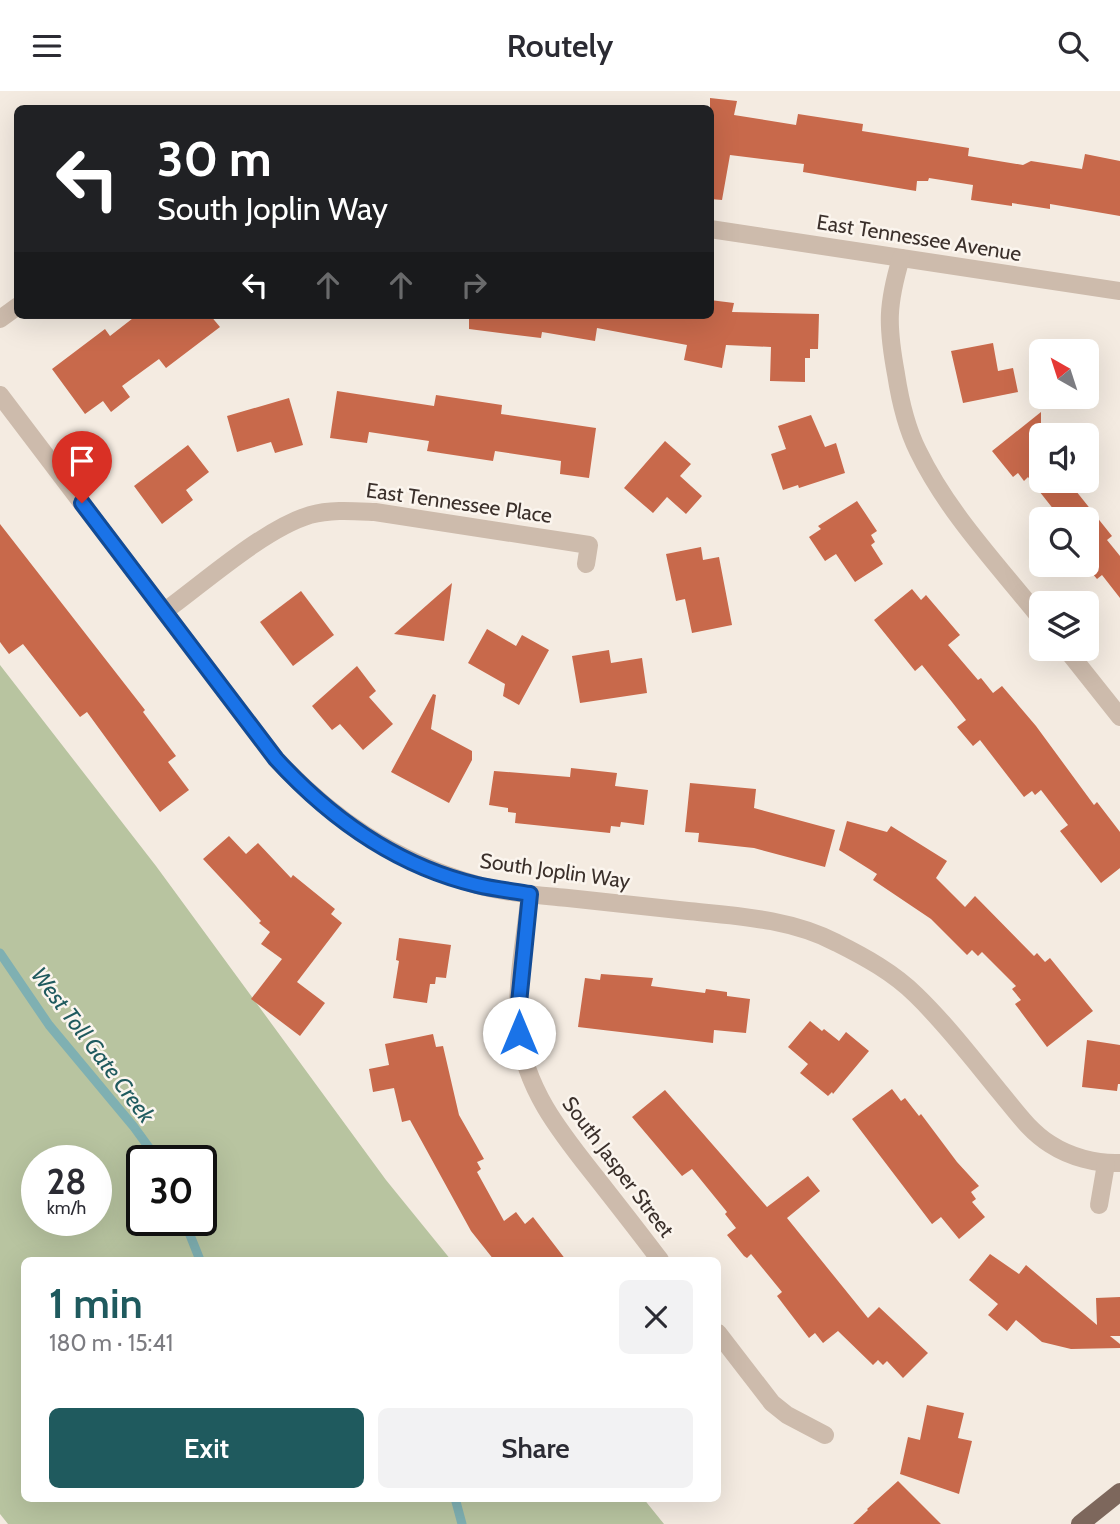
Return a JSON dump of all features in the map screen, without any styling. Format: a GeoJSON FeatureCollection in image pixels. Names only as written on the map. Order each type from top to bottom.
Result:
{"type":"FeatureCollection","features":[{"type":"Feature","properties":{"kind":"main road"},"geometry":{"type":"LineString","coordinates":[[1080,1524],[1120,1492]]}},
{"type":"Feature","properties":{"kind":"street","name":"East Tennessee Avenue"},"geometry":{"type":"LineString","coordinates":[[714,230],[1120,291]]}},
{"type":"Feature","properties":{"kind":"street"},"geometry":{"type":"LineString","coordinates":[[901,258],[891,293],[888,327],[902,408],[916,449],[942,494],[1029,604]]}},
{"type":"Feature","properties":{"kind":"street","name":"South Joplin Way"},"geometry":{"type":"LineString","coordinates":[[0,395],[276,759],[303,788],[349,826],[383,848],[419,865],[476,885],[530,894],[758,918],[804,929],[834,941],[876,964],[914,993],[947,1027],[1029,1127],[1050,1144],[1073,1156],[1113,1164],[1099,1205]]}},
{"type":"Feature","properties":{"kind":"street","name":"East Tennessee Place"},"geometry":{"type":"LineString","coordinates":[[165,611],[274,531],[310,515],[342,510],[375,512],[589,545],[586,564]]}},
{"type":"Feature","properties":{"kind":"street"},"geometry":{"type":"LineString","coordinates":[[1076,661],[1120,717]]}},
{"type":"Feature","properties":{"kind":"street","name":"South Jasper Street"},"geometry":{"type":"LineString","coordinates":[[530,894],[519,1003],[519,1033],[525,1062],[539,1100],[561,1133],[658,1257]]}},
{"type":"Feature","properties":{"kind":"street"},"geometry":{"type":"LineString","coordinates":[[721,1337],[772,1403],[787,1415],[825,1435]]}},
{"type":"Feature","properties":{"kind":"green space"},"geometry":{"type":"Polygon","coordinates":[[[0,665],[156,866],[386,1180],[449,1257],[21,1257],[21,1502],[646,1502],[664,1524],[8,1524],[0,1514],[0,665]]]}},
{"type":"Feature","properties":{"kind":"building"},"geometry":{"type":"Polygon","coordinates":[[[710,98],[737,101],[734,115],[796,125],[798,114],[863,124],[862,131],[969,148],[968,156],[1023,165],[1031,161],[1082,169],[1085,154],[1120,161],[1120,216],[1050,204],[1050,209],[971,200],[973,185],[929,178],[928,181],[917,181],[916,191],[803,172],[804,164],[730,155],[722,200],[714,199],[714,105],[710,105],[710,98]]]}},
{"type":"Feature","properties":{"kind":"building"},"geometry":{"type":"Polygon","coordinates":[[[714,300],[734,303],[732,312],[819,314],[818,349],[810,349],[810,358],[805,358],[805,382],[770,381],[771,347],[726,345],[722,368],[684,360],[687,345],[597,328],[595,341],[542,332],[541,338],[469,329],[469,319],[714,319],[714,300]]]}},
{"type":"Feature","properties":{"kind":"building"},"geometry":{"type":"Polygon","coordinates":[[[132,319],[213,319],[220,327],[166,368],[159,359],[122,386],[130,397],[111,412],[103,401],[85,414],[52,369],[105,329],[110,336],[132,319]]]}},
{"type":"Feature","properties":{"kind":"building"},"geometry":{"type":"Polygon","coordinates":[[[993,343],[998,371],[1013,368],[1018,392],[963,403],[951,351],[993,343]]]}},
{"type":"Feature","properties":{"kind":"building"},"geometry":{"type":"Polygon","coordinates":[[[337,391],[434,406],[436,395],[502,405],[501,414],[596,428],[589,478],[560,474],[561,461],[495,451],[493,461],[427,451],[429,441],[369,432],[367,443],[330,438],[337,391]]]}},
{"type":"Feature","properties":{"kind":"building"},"geometry":{"type":"Polygon","coordinates":[[[289,398],[303,445],[275,453],[271,442],[237,452],[227,416],[289,398]]]}},
{"type":"Feature","properties":{"kind":"building"},"geometry":{"type":"Polygon","coordinates":[[[1041,412],[1041,423],[1029,423],[1029,478],[1024,481],[1018,473],[1013,477],[992,451],[1041,412]]]}},
{"type":"Feature","properties":{"kind":"building"},"geometry":{"type":"Polygon","coordinates":[[[811,415],[825,447],[836,443],[845,473],[799,488],[798,485],[783,490],[771,454],[786,449],[778,426],[811,415]]]}},
{"type":"Feature","properties":{"kind":"building"},"geometry":{"type":"Polygon","coordinates":[[[665,441],[691,464],[680,476],[702,496],[686,514],[667,497],[653,513],[624,488],[665,441]]]}},
{"type":"Feature","properties":{"kind":"building"},"geometry":{"type":"Polygon","coordinates":[[[188,445],[209,472],[186,490],[193,500],[162,524],[134,486],[188,445]]]}},
{"type":"Feature","properties":{"kind":"building"},"geometry":{"type":"Polygon","coordinates":[[[1041,493],[1078,493],[1089,507],[1052,507],[1041,493]]]}},
{"type":"Feature","properties":{"kind":"building"},"geometry":{"type":"Polygon","coordinates":[[[857,501],[877,531],[871,535],[875,542],[871,545],[883,564],[855,582],[836,554],[825,561],[809,537],[821,529],[818,526],[857,501]]]}},
{"type":"Feature","properties":{"kind":"building"},"geometry":{"type":"Polygon","coordinates":[[[1099,520],[1112,536],[1107,540],[1120,556],[1120,598],[1102,575],[1097,579],[1099,520]]]}},
{"type":"Feature","properties":{"kind":"building"},"geometry":{"type":"Polygon","coordinates":[[[0,524],[145,710],[143,712],[176,756],[168,762],[189,790],[160,812],[87,712],[80,717],[23,644],[9,654],[0,642],[0,524]]]}},
{"type":"Feature","properties":{"kind":"building"},"geometry":{"type":"Polygon","coordinates":[[[701,547],[703,560],[719,557],[732,625],[692,633],[685,599],[676,601],[666,554],[701,547]]]}},
{"type":"Feature","properties":{"kind":"building"},"geometry":{"type":"Polygon","coordinates":[[[452,583],[444,641],[394,634],[452,583]]]}},
{"type":"Feature","properties":{"kind":"building"},"geometry":{"type":"Polygon","coordinates":[[[912,589],[921,600],[926,595],[960,635],[948,645],[993,693],[1002,686],[1036,726],[1094,805],[1097,802],[1120,832],[1120,868],[1101,883],[1060,831],[1068,825],[1041,790],[1035,795],[1032,791],[1024,797],[980,740],[973,746],[957,727],[966,720],[952,702],[922,665],[915,671],[874,620],[912,589]]]}},
{"type":"Feature","properties":{"kind":"building"},"geometry":{"type":"Polygon","coordinates":[[[301,591],[334,635],[293,666],[260,622],[301,591]]]}},
{"type":"Feature","properties":{"kind":"building"},"geometry":{"type":"Polygon","coordinates":[[[487,629],[516,646],[522,635],[549,650],[519,705],[503,696],[505,684],[468,663],[487,629]]]}},
{"type":"Feature","properties":{"kind":"building"},"geometry":{"type":"Polygon","coordinates":[[[609,650],[611,663],[642,658],[647,693],[580,703],[572,656],[609,650]]]}},
{"type":"Feature","properties":{"kind":"building"},"geometry":{"type":"Polygon","coordinates":[[[357,666],[376,691],[369,697],[393,724],[363,750],[340,724],[332,730],[312,706],[357,666]]]}},
{"type":"Feature","properties":{"kind":"building"},"geometry":{"type":"Polygon","coordinates":[[[433,694],[436,695],[431,729],[472,751],[472,760],[449,803],[391,772],[433,694]]]}},
{"type":"Feature","properties":{"kind":"building"},"geometry":{"type":"Polygon","coordinates":[[[571,768],[617,773],[615,786],[648,790],[644,825],[621,822],[620,827],[611,826],[610,833],[515,823],[516,813],[508,812],[508,808],[489,805],[494,771],[570,777],[571,768]]]}},
{"type":"Feature","properties":{"kind":"building"},"geometry":{"type":"Polygon","coordinates":[[[690,783],[756,789],[754,808],[835,830],[825,867],[754,848],[698,842],[699,833],[685,832],[690,783]]]}},
{"type":"Feature","properties":{"kind":"building"},"geometry":{"type":"Polygon","coordinates":[[[847,821],[887,832],[891,826],[947,861],[936,878],[965,907],[975,896],[1034,956],[1037,953],[1045,962],[1050,958],[1093,1011],[1047,1047],[1015,1004],[1021,1000],[1012,989],[1016,986],[982,952],[978,956],[972,950],[967,955],[931,919],[873,880],[877,874],[839,850],[847,821]]]}},
{"type":"Feature","properties":{"kind":"building"},"geometry":{"type":"Polygon","coordinates":[[[229,836],[246,854],[258,843],[291,878],[293,875],[335,909],[331,914],[342,923],[297,982],[325,1003],[300,1036],[251,999],[282,959],[261,944],[270,932],[203,859],[229,836]]]}},
{"type":"Feature","properties":{"kind":"building"},"geometry":{"type":"Polygon","coordinates":[[[399,938],[451,945],[446,978],[436,977],[435,984],[430,984],[427,1003],[393,998],[399,961],[396,960],[399,938]]]}},
{"type":"Feature","properties":{"kind":"building"},"geometry":{"type":"Polygon","coordinates":[[[601,974],[653,978],[651,986],[705,993],[706,989],[727,992],[727,996],[750,999],[746,1033],[714,1030],[713,1043],[578,1027],[585,978],[600,980],[601,974]]]}},
{"type":"Feature","properties":{"kind":"building"},"geometry":{"type":"Polygon","coordinates":[[[810,1021],[839,1041],[846,1032],[869,1051],[833,1094],[832,1092],[828,1096],[800,1073],[808,1064],[788,1047],[810,1021]]]}},
{"type":"Feature","properties":{"kind":"building"},"geometry":{"type":"Polygon","coordinates":[[[433,1034],[436,1047],[443,1046],[459,1115],[484,1159],[477,1162],[481,1169],[477,1172],[504,1221],[516,1212],[525,1224],[533,1217],[564,1257],[492,1257],[471,1231],[410,1120],[402,1122],[394,1088],[373,1092],[369,1069],[389,1065],[385,1044],[433,1034]]]}},
{"type":"Feature","properties":{"kind":"building"},"geometry":{"type":"Polygon","coordinates":[[[1087,1040],[1120,1045],[1120,1084],[1117,1091],[1082,1087],[1087,1040]]]}},
{"type":"Feature","properties":{"kind":"building"},"geometry":{"type":"Polygon","coordinates":[[[892,1089],[901,1101],[905,1098],[919,1116],[921,1114],[979,1186],[971,1192],[976,1199],[972,1202],[985,1217],[959,1239],[941,1217],[932,1224],[852,1119],[892,1089]]]}},
{"type":"Feature","properties":{"kind":"building"},"geometry":{"type":"Polygon","coordinates":[[[665,1090],[767,1207],[808,1176],[820,1191],[787,1218],[868,1318],[879,1307],[928,1353],[903,1378],[887,1361],[883,1365],[878,1360],[873,1365],[838,1331],[823,1343],[815,1333],[809,1338],[777,1296],[782,1292],[751,1254],[747,1258],[744,1256],[727,1235],[736,1228],[725,1214],[727,1212],[692,1169],[682,1176],[632,1117],[665,1090]]]}},
{"type":"Feature","properties":{"kind":"building"},"geometry":{"type":"Polygon","coordinates":[[[990,1254],[1019,1274],[1026,1265],[1097,1325],[1096,1298],[1120,1297],[1120,1336],[1110,1336],[1120,1344],[1120,1348],[1071,1349],[1042,1342],[1016,1320],[1007,1331],[988,1315],[998,1304],[969,1280],[990,1254]]]}},
{"type":"Feature","properties":{"kind":"building"},"geometry":{"type":"Polygon","coordinates":[[[927,1405],[964,1413],[958,1438],[972,1441],[959,1494],[900,1474],[908,1437],[920,1440],[927,1405]]]}},
{"type":"Feature","properties":{"kind":"building"},"geometry":{"type":"Polygon","coordinates":[[[898,1481],[941,1524],[853,1524],[867,1509],[898,1481]]]}},
{"type":"Feature","properties":{"kind":"waterway","name":"West Toll Gate Creek"},"geometry":{"type":"LineString","coordinates":[[0,953],[49,1025],[147,1145]]}},
{"type":"Feature","properties":{"kind":"waterway","name":"West Toll Gate Creek"},"geometry":{"type":"LineString","coordinates":[[190,1236],[199,1257]]}},
{"type":"Feature","properties":{"kind":"waterway","name":"West Toll Gate Creek"},"geometry":{"type":"LineString","coordinates":[[456,1502],[462,1524]]}},
{"type":"Feature","properties":{"kind":"route"},"geometry":{"type":"LineString","coordinates":[[82,503],[276,759],[303,788],[349,826],[383,848],[419,865],[476,885],[530,894],[519,1003],[519,1033]]}}]}
